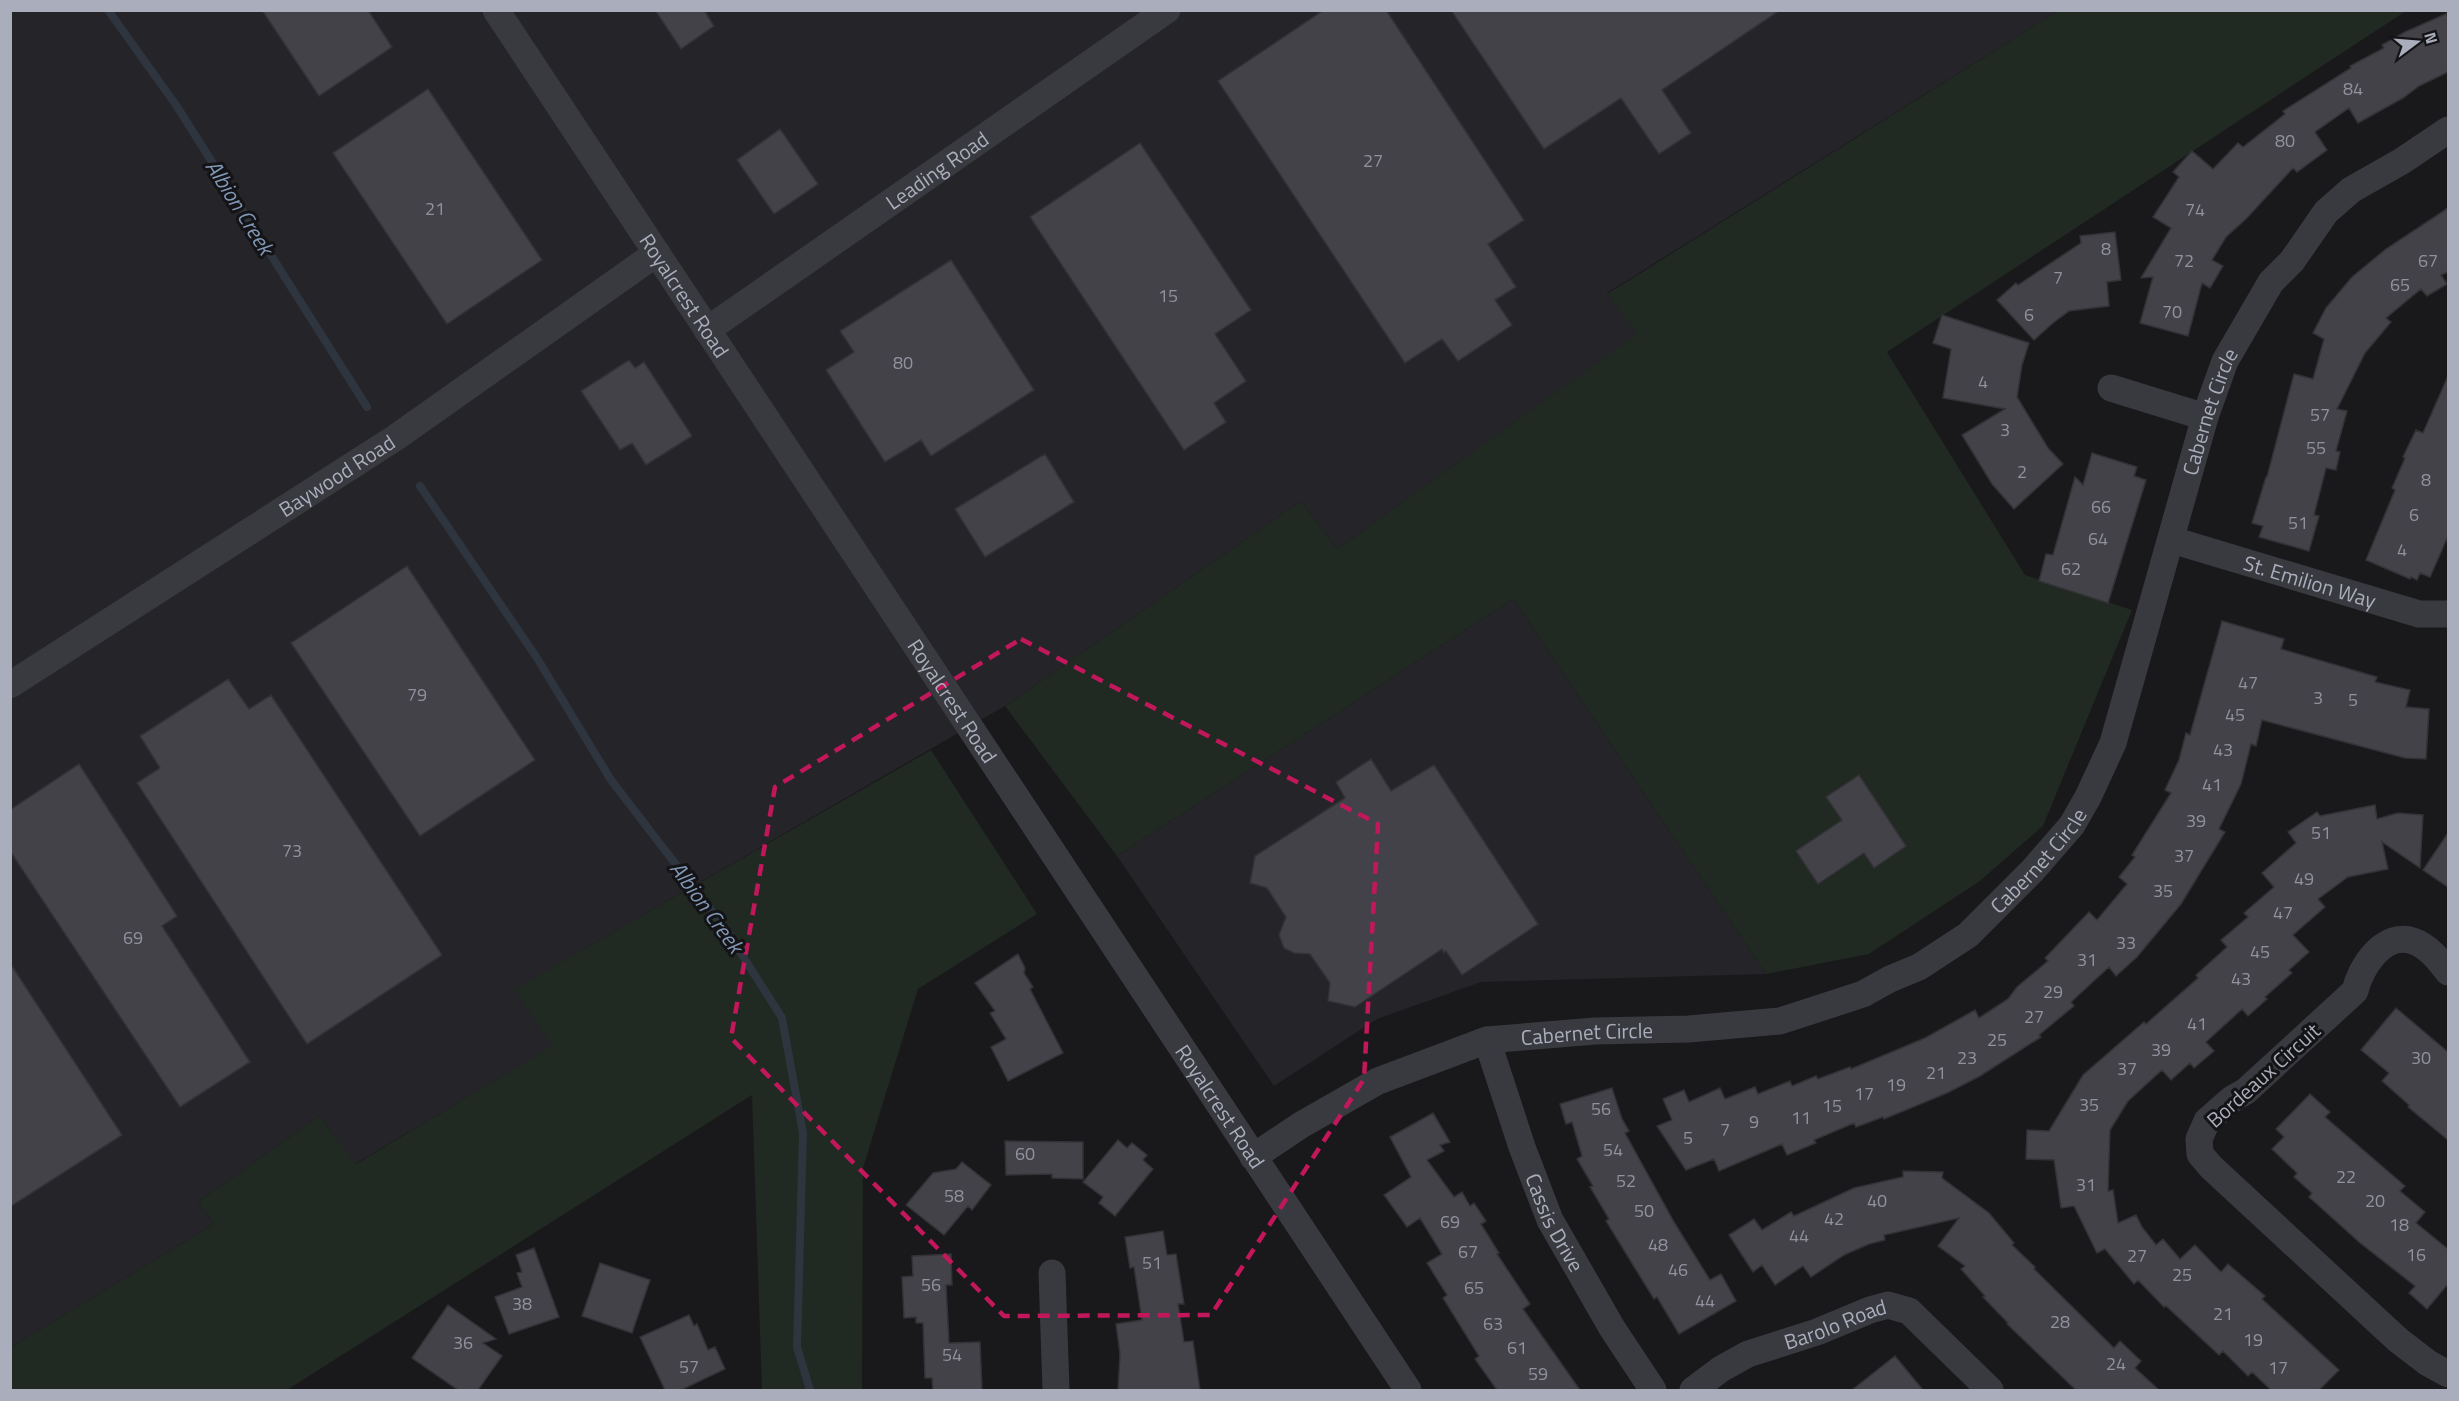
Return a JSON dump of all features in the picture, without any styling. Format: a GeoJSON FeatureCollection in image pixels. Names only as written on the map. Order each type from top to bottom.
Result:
{"type":"FeatureCollection","features":[{"type":"Feature","properties":{"kind":"street","name":"Royalcrest Road"},"geometry":{"type":"LineString","coordinates":[[496,10],[1408,1390]]}},
{"type":"Feature","properties":{"kind":"street","name":"Leading Road"},"geometry":{"type":"LineString","coordinates":[[707,330],[1167,10]]}},
{"type":"Feature","properties":{"kind":"street","name":"Cabernet Circle"},"geometry":{"type":"LineString","coordinates":[[1253,1157],[1301,1125],[1378,1081],[1487,1040],[1595,1031],[1689,1029],[1780,1020],[1863,994],[1890,979],[1919,968],[1968,935],[2033,870],[2072,825],[2113,744],[2205,417],[2225,361],[2271,282],[2292,261],[2326,212],[2351,190],[2402,161],[2448,130]]}},
{"type":"Feature","properties":{"kind":"street","name":"Baywood Road"},"geometry":{"type":"LineString","coordinates":[[10,685],[395,438],[657,253]]}},
{"type":"Feature","properties":{"kind":"street"},"geometry":{"type":"LineString","coordinates":[[2111,388],[2205,417]]}},
{"type":"Feature","properties":{"kind":"street","name":"St. Emilion Way"},"geometry":{"type":"LineString","coordinates":[[2172,540],[2418,614],[2448,614]]}},
{"type":"Feature","properties":{"kind":"street","name":"Bordeaux Circuit"},"geometry":{"type":"LineString","coordinates":[[2448,972],[2431,951],[2412,940],[2390,943],[2376,950],[2359,975],[2355,991],[2246,1091],[2232,1099],[2207,1121],[2199,1139],[2200,1154],[2236,1191],[2398,1340],[2428,1363],[2448,1374]]}},
{"type":"Feature","properties":{"kind":"street","name":"Cassis Drive"},"geometry":{"type":"LineString","coordinates":[[1487,1040],[1522,1147],[1550,1220],[1612,1328],[1653,1390]]}},
{"type":"Feature","properties":{"kind":"street"},"geometry":{"type":"LineString","coordinates":[[1052,1273],[1056,1390]]}},
{"type":"Feature","properties":{"kind":"street","name":"Barolo Road"},"geometry":{"type":"LineString","coordinates":[[1693,1390],[1721,1369],[1748,1354],[1817,1332],[1888,1305],[1909,1311],[1990,1390]]}},
{"type":"Feature","properties":{"kind":"highlighted area"},"geometry":{"type":"Polygon","coordinates":[[[1021,639],[1378,824],[1364,1079],[1211,1315],[1004,1316],[731,1038],[775,787],[1021,639]]]}},
{"type":"Feature","properties":{"kind":"shaded area"},"geometry":{"type":"Polygon","coordinates":[[[11,11],[2058,11],[1607,293],[1638,334],[1337,549],[1301,501],[1005,706],[515,989],[553,1046],[355,1164],[319,1116],[198,1202],[214,1224],[11,1347],[11,11]]]}},
{"type":"Feature","properties":{"kind":"shaded area"},"geometry":{"type":"Polygon","coordinates":[[[2058,11],[2406,11],[1887,352],[2025,575],[2132,610],[2043,826],[1980,881],[1869,954],[1766,974],[1513,599],[1117,856],[1005,706],[1301,501],[1337,549],[1637,334],[1607,294],[2058,11]]]}},
{"type":"Feature","properties":{"kind":"shaded area"},"geometry":{"type":"Polygon","coordinates":[[[1513,599],[1766,974],[1481,982],[1377,1019],[1274,1086],[1117,856],[1513,599]]]}},
{"type":"Feature","properties":{"kind":"shaded area"},"geometry":{"type":"Polygon","coordinates":[[[931,750],[1037,914],[918,989],[863,1168],[862,1390],[762,1390],[752,1095],[287,1390],[11,1390],[11,1347],[214,1224],[198,1202],[319,1116],[356,1164],[552,1046],[514,989],[931,750]]]}},
{"type":"Feature","properties":{"kind":"building"},"geometry":{"type":"Polygon","coordinates":[[[262,10],[368,10],[392,47],[319,96],[262,10]]]}},
{"type":"Feature","properties":{"kind":"building"},"geometry":{"type":"Polygon","coordinates":[[[655,10],[704,10],[714,26],[681,49],[655,10]]]}},
{"type":"Feature","properties":{"kind":"building"},"geometry":{"type":"Polygon","coordinates":[[[1324,10],[1386,10],[1524,220],[1488,244],[1516,287],[1495,300],[1512,325],[1458,361],[1442,339],[1405,363],[1218,81],[1324,10]]]}},
{"type":"Feature","properties":{"kind":"building"},"geometry":{"type":"Polygon","coordinates":[[[1451,10],[1780,10],[1662,90],[1691,133],[1659,154],[1621,98],[1544,149],[1451,10]]]}},
{"type":"Feature","properties":{"kind":"building"},"geometry":{"type":"Polygon","coordinates":[[[2448,13],[2448,72],[2419,86],[2403,98],[2358,123],[2349,108],[2315,132],[2327,150],[2297,172],[2293,168],[2247,218],[2226,237],[2212,260],[2223,266],[2210,288],[2202,283],[2188,336],[2140,323],[2153,277],[2141,278],[2171,228],[2153,217],[2179,177],[2173,172],[2192,151],[2213,169],[2238,143],[2243,147],[2285,114],[2283,111],[2351,68],[2350,66],[2384,48],[2382,45],[2405,32],[2448,13]]]}},
{"type":"Feature","properties":{"kind":"building"},"geometry":{"type":"Polygon","coordinates":[[[428,89],[542,260],[447,324],[333,153],[428,89]]]}},
{"type":"Feature","properties":{"kind":"building"},"geometry":{"type":"Polygon","coordinates":[[[780,129],[818,184],[774,214],[737,160],[780,129]]]}},
{"type":"Feature","properties":{"kind":"building"},"geometry":{"type":"Polygon","coordinates":[[[1140,143],[1251,310],[1215,334],[1246,381],[1214,403],[1226,422],[1184,450],[1030,217],[1140,143]]]}},
{"type":"Feature","properties":{"kind":"building"},"geometry":{"type":"Polygon","coordinates":[[[2448,208],[2448,272],[2441,275],[2447,284],[2427,296],[2421,289],[2386,318],[2391,322],[2365,353],[2337,409],[2347,411],[2336,451],[2340,452],[2336,470],[2326,468],[2314,515],[2319,516],[2309,551],[2259,537],[2263,526],[2252,523],[2267,477],[2294,374],[2313,379],[2324,339],[2313,333],[2326,308],[2352,277],[2386,249],[2448,208]]]}},
{"type":"Feature","properties":{"kind":"building"},"geometry":{"type":"Polygon","coordinates":[[[2115,232],[2121,280],[2107,282],[2109,306],[2069,311],[2034,340],[1997,300],[2016,283],[2018,285],[2081,243],[2080,236],[2115,232]]]}},
{"type":"Feature","properties":{"kind":"building"},"geometry":{"type":"Polygon","coordinates":[[[951,260],[1034,390],[931,456],[921,440],[885,462],[826,370],[854,352],[840,331],[951,260]]]}},
{"type":"Feature","properties":{"kind":"building"},"geometry":{"type":"Polygon","coordinates":[[[1942,315],[2029,343],[2022,365],[2017,397],[2048,448],[2063,464],[2014,509],[1992,484],[1962,435],[2005,409],[1943,398],[1951,349],[1933,343],[1942,315]]]}},
{"type":"Feature","properties":{"kind":"building"},"geometry":{"type":"Polygon","coordinates":[[[629,360],[635,368],[644,362],[692,436],[646,465],[632,443],[620,450],[581,391],[629,360]]]}},
{"type":"Feature","properties":{"kind":"building"},"geometry":{"type":"Polygon","coordinates":[[[2448,376],[2448,536],[2430,577],[2420,573],[2417,580],[2411,577],[2410,579],[2366,560],[2395,490],[2392,488],[2405,458],[2403,457],[2416,430],[2423,433],[2448,376]]]}},
{"type":"Feature","properties":{"kind":"building"},"geometry":{"type":"Polygon","coordinates":[[[2092,453],[2137,467],[2134,476],[2146,480],[2108,603],[2039,581],[2046,554],[2053,555],[2075,477],[2083,485],[2092,453]]]}},
{"type":"Feature","properties":{"kind":"building"},"geometry":{"type":"Polygon","coordinates":[[[1045,454],[1074,502],[985,557],[955,509],[1045,454]]]}},
{"type":"Feature","properties":{"kind":"building"},"geometry":{"type":"Polygon","coordinates":[[[407,566],[535,760],[420,836],[291,643],[407,566]]]}},
{"type":"Feature","properties":{"kind":"building"},"geometry":{"type":"Polygon","coordinates":[[[2222,621],[2284,639],[2281,649],[2377,677],[2375,682],[2410,690],[2406,707],[2429,709],[2426,759],[2405,758],[2262,720],[2256,746],[2251,744],[2241,784],[2219,829],[2225,832],[2181,904],[2137,957],[2116,976],[2109,967],[2071,1002],[2074,1006],[2039,1035],[2041,1037],[1980,1076],[1947,1093],[1884,1119],[1883,1117],[1856,1127],[1854,1123],[1814,1140],[1816,1143],[1787,1155],[1782,1144],[1719,1171],[1714,1159],[1686,1170],[1657,1126],[1672,1120],[1663,1099],[1684,1090],[1689,1102],[1720,1088],[1725,1099],[1755,1087],[1758,1094],[1790,1081],[1792,1086],[1816,1076],[1818,1079],[1850,1067],[1851,1069],[1925,1038],[1975,1010],[1979,1018],[2008,999],[2017,987],[2048,961],[2045,958],[2089,912],[2097,920],[2127,884],[2119,877],[2135,857],[2132,855],[2171,793],[2165,790],[2179,760],[2186,733],[2190,735],[2222,621]]]}},
{"type":"Feature","properties":{"kind":"building"},"geometry":{"type":"Polygon","coordinates":[[[228,679],[249,709],[271,695],[442,955],[307,1044],[137,783],[160,768],[140,736],[228,679]]]}},
{"type":"Feature","properties":{"kind":"building"},"geometry":{"type":"Polygon","coordinates":[[[1371,759],[1391,791],[1434,765],[1538,924],[1462,975],[1446,951],[1444,953],[1442,949],[1355,1007],[1328,1001],[1330,983],[1310,954],[1294,953],[1284,948],[1279,935],[1286,917],[1267,888],[1250,883],[1255,856],[1345,798],[1336,782],[1371,759]]]}},
{"type":"Feature","properties":{"kind":"building"},"geometry":{"type":"Polygon","coordinates":[[[79,764],[177,916],[162,926],[250,1062],[180,1107],[10,851],[10,810],[79,764]]]}},
{"type":"Feature","properties":{"kind":"building"},"geometry":{"type":"Polygon","coordinates":[[[1859,775],[1906,846],[1874,868],[1864,853],[1818,884],[1796,851],[1842,820],[1826,797],[1859,775]]]}},
{"type":"Feature","properties":{"kind":"building"},"geometry":{"type":"Polygon","coordinates":[[[2375,805],[2377,819],[2398,813],[2423,815],[2420,868],[2382,842],[2388,869],[2348,877],[2318,899],[2325,907],[2293,935],[2309,952],[2289,970],[2292,973],[2248,1016],[2242,1009],[2206,1042],[2214,1051],[2194,1068],[2190,1063],[2171,1080],[2162,1070],[2128,1101],[2110,1130],[2108,1191],[2113,1190],[2118,1223],[2136,1215],[2156,1245],[2163,1239],[2180,1259],[2195,1245],[2221,1272],[2228,1264],[2265,1296],[2262,1299],[2339,1370],[2319,1390],[2271,1390],[2252,1372],[2248,1376],[2223,1351],[2219,1355],[2166,1306],[2164,1307],[2138,1280],[2134,1284],[2105,1249],[2097,1253],[2074,1206],[2061,1208],[2054,1160],[2026,1159],[2027,1130],[2049,1131],[2083,1075],[2198,978],[2196,975],[2227,947],[2221,940],[2248,917],[2244,913],[2274,887],[2262,873],[2296,843],[2288,832],[2317,812],[2320,816],[2375,805]]]}},
{"type":"Feature","properties":{"kind":"building"},"geometry":{"type":"Polygon","coordinates":[[[2448,833],[2448,887],[2423,870],[2448,833]]]}},
{"type":"Feature","properties":{"kind":"building"},"geometry":{"type":"Polygon","coordinates":[[[1018,954],[1025,968],[1024,973],[1033,987],[1030,989],[1063,1053],[1008,1081],[991,1047],[1006,1039],[990,1013],[995,1011],[975,983],[1018,954]]]}},
{"type":"Feature","properties":{"kind":"building"},"geometry":{"type":"Polygon","coordinates":[[[10,963],[122,1135],[10,1207],[10,963]]]}},
{"type":"Feature","properties":{"kind":"building"},"geometry":{"type":"Polygon","coordinates":[[[2396,1008],[2448,1052],[2448,1140],[2408,1107],[2409,1105],[2382,1081],[2389,1073],[2361,1050],[2396,1008]]]}},
{"type":"Feature","properties":{"kind":"building"},"geometry":{"type":"Polygon","coordinates":[[[1612,1088],[1622,1119],[1629,1131],[1625,1133],[1674,1222],[1710,1280],[1721,1274],[1736,1301],[1679,1334],[1657,1297],[1654,1299],[1606,1221],[1609,1219],[1577,1159],[1582,1156],[1572,1122],[1566,1124],[1560,1104],[1612,1088]]]}},
{"type":"Feature","properties":{"kind":"building"},"geometry":{"type":"Polygon","coordinates":[[[2310,1094],[2330,1112],[2325,1117],[2405,1186],[2400,1191],[2425,1212],[2416,1223],[2448,1249],[2448,1284],[2427,1309],[2409,1293],[2415,1286],[2359,1242],[2309,1197],[2312,1193],[2294,1177],[2297,1173],[2272,1149],[2284,1137],[2276,1129],[2310,1094]]]}},
{"type":"Feature","properties":{"kind":"building"},"geometry":{"type":"Polygon","coordinates":[[[1433,1113],[1450,1142],[1440,1145],[1444,1151],[1427,1160],[1454,1197],[1462,1192],[1470,1206],[1474,1203],[1486,1221],[1481,1224],[1499,1253],[1497,1254],[1530,1304],[1523,1309],[1580,1390],[1497,1390],[1475,1359],[1479,1356],[1443,1298],[1447,1295],[1427,1263],[1442,1254],[1420,1218],[1407,1227],[1384,1195],[1411,1177],[1390,1137],[1433,1113]]]}},
{"type":"Feature","properties":{"kind":"building"},"geometry":{"type":"Polygon","coordinates":[[[1118,1140],[1127,1148],[1132,1143],[1147,1155],[1143,1160],[1153,1169],[1115,1216],[1099,1203],[1103,1197],[1083,1182],[1118,1140]]]}},
{"type":"Feature","properties":{"kind":"building"},"geometry":{"type":"Polygon","coordinates":[[[1005,1141],[1083,1142],[1083,1179],[1052,1178],[1052,1174],[1006,1175],[1005,1141]]]}},
{"type":"Feature","properties":{"kind":"building"},"geometry":{"type":"Polygon","coordinates":[[[962,1162],[991,1185],[972,1210],[968,1206],[944,1235],[906,1205],[933,1173],[956,1169],[962,1162]]]}},
{"type":"Feature","properties":{"kind":"building"},"geometry":{"type":"Polygon","coordinates":[[[1903,1171],[1943,1172],[1942,1178],[1989,1213],[2014,1243],[2012,1245],[2035,1267],[2034,1269],[2114,1348],[2120,1341],[2141,1361],[2135,1368],[2159,1390],[2076,1390],[2007,1324],[1961,1269],[1965,1266],[1938,1246],[1959,1218],[1884,1235],[1885,1240],[1844,1255],[1811,1277],[1803,1266],[1775,1285],[1762,1265],[1753,1272],[1729,1235],[1754,1219],[1762,1230],[1791,1212],[1794,1216],[1854,1188],[1903,1177],[1903,1171]]]}},
{"type":"Feature","properties":{"kind":"building"},"geometry":{"type":"Polygon","coordinates":[[[1163,1231],[1167,1255],[1176,1254],[1184,1304],[1178,1304],[1184,1342],[1193,1341],[1200,1390],[1118,1390],[1120,1354],[1116,1324],[1142,1320],[1134,1267],[1130,1268],[1125,1237],[1163,1231]]]}},
{"type":"Feature","properties":{"kind":"building"},"geometry":{"type":"Polygon","coordinates":[[[534,1248],[559,1317],[509,1334],[495,1297],[522,1287],[517,1273],[522,1272],[516,1255],[534,1248]]]}},
{"type":"Feature","properties":{"kind":"building"},"geometry":{"type":"Polygon","coordinates":[[[951,1254],[952,1285],[946,1285],[949,1343],[980,1342],[982,1390],[933,1390],[932,1378],[925,1378],[923,1323],[916,1323],[916,1317],[904,1318],[902,1277],[913,1276],[912,1256],[951,1254]]]}},
{"type":"Feature","properties":{"kind":"building"},"geometry":{"type":"Polygon","coordinates":[[[600,1263],[650,1280],[632,1333],[582,1316],[600,1263]]]}},
{"type":"Feature","properties":{"kind":"building"},"geometry":{"type":"Polygon","coordinates":[[[448,1305],[496,1339],[483,1343],[502,1356],[478,1390],[458,1390],[412,1358],[448,1305]]]}},
{"type":"Feature","properties":{"kind":"building"},"geometry":{"type":"Polygon","coordinates":[[[689,1315],[694,1326],[697,1324],[708,1350],[715,1347],[725,1369],[681,1390],[665,1390],[640,1337],[689,1315]]]}},
{"type":"Feature","properties":{"kind":"building"},"geometry":{"type":"Polygon","coordinates":[[[1895,1356],[1923,1390],[1852,1390],[1895,1356]]]}},
{"type":"Feature","properties":{"kind":"waterway","name":"Albion Creek"},"geometry":{"type":"LineString","coordinates":[[108,10],[176,105],[367,407]]}},
{"type":"Feature","properties":{"kind":"waterway","name":"Albion Creek"},"geometry":{"type":"LineString","coordinates":[[420,486],[537,658],[611,780],[727,931],[782,1018],[803,1133],[797,1347],[810,1390]]}}]}
